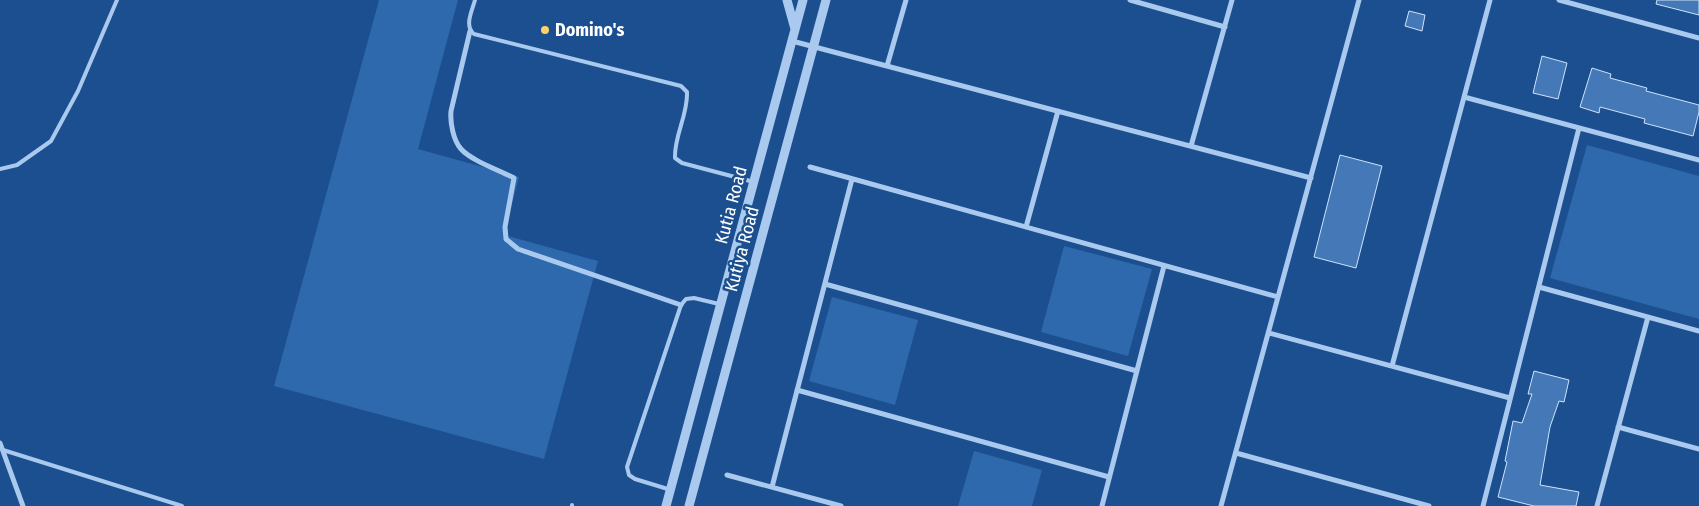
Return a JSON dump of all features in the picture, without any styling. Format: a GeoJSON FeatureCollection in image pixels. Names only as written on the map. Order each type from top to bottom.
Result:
{"type":"FeatureCollection","features":[{"type":"Feature","properties":{"kind":"street"},"geometry":{"type":"LineString","coordinates":[[787,0],[795,29]]}},
{"type":"Feature","properties":{"kind":"street","name":"Kutia Road"},"geometry":{"type":"LineString","coordinates":[[666,506],[803,0]]}},
{"type":"Feature","properties":{"kind":"street","name":"Kutiya Road"},"geometry":{"type":"LineString","coordinates":[[689,506],[826,0]]}},
{"type":"Feature","properties":{"kind":"street"},"geometry":{"type":"LineString","coordinates":[[887,66],[906,0]]}},
{"type":"Feature","properties":{"kind":"street"},"geometry":{"type":"LineString","coordinates":[[1130,0],[1225,26]]}},
{"type":"Feature","properties":{"kind":"street"},"geometry":{"type":"LineString","coordinates":[[1192,146],[1232,0]]}},
{"type":"Feature","properties":{"kind":"street"},"geometry":{"type":"LineString","coordinates":[[1222,506],[1359,0]]}},
{"type":"Feature","properties":{"kind":"street"},"geometry":{"type":"LineString","coordinates":[[1392,366],[1490,0]]}},
{"type":"Feature","properties":{"kind":"street"},"geometry":{"type":"LineString","coordinates":[[1559,0],[1699,38]]}},
{"type":"Feature","properties":{"kind":"street"},"geometry":{"type":"LineString","coordinates":[[470,31],[450,120],[460,148],[471,156],[514,178],[505,226],[506,239],[518,249],[681,304]]}},
{"type":"Feature","properties":{"kind":"street"},"geometry":{"type":"LineString","coordinates":[[792,41],[1311,178]]}},
{"type":"Feature","properties":{"kind":"street"},"geometry":{"type":"LineString","coordinates":[[1464,97],[1699,160]]}},
{"type":"Feature","properties":{"kind":"street"},"geometry":{"type":"LineString","coordinates":[[1026,227],[1058,111]]}},
{"type":"Feature","properties":{"kind":"street"},"geometry":{"type":"LineString","coordinates":[[1482,506],[1579,128]]}},
{"type":"Feature","properties":{"kind":"street"},"geometry":{"type":"LineString","coordinates":[[810,167],[1278,297]]}},
{"type":"Feature","properties":{"kind":"street"},"geometry":{"type":"LineString","coordinates":[[772,487],[852,179]]}},
{"type":"Feature","properties":{"kind":"street"},"geometry":{"type":"LineString","coordinates":[[1102,506],[1164,266]]}},
{"type":"Feature","properties":{"kind":"street"},"geometry":{"type":"LineString","coordinates":[[825,284],[1137,371]]}},
{"type":"Feature","properties":{"kind":"street"},"geometry":{"type":"LineString","coordinates":[[1539,287],[1699,331]]}},
{"type":"Feature","properties":{"kind":"street"},"geometry":{"type":"LineString","coordinates":[[1597,506],[1648,317]]}},
{"type":"Feature","properties":{"kind":"street"},"geometry":{"type":"LineString","coordinates":[[1268,333],[1510,398]]}},
{"type":"Feature","properties":{"kind":"street"},"geometry":{"type":"LineString","coordinates":[[797,390],[1109,478]]}},
{"type":"Feature","properties":{"kind":"street"},"geometry":{"type":"LineString","coordinates":[[1618,427],[1699,449]]}},
{"type":"Feature","properties":{"kind":"street"},"geometry":{"type":"LineString","coordinates":[[0,443],[24,506]]}},
{"type":"Feature","properties":{"kind":"street"},"geometry":{"type":"LineString","coordinates":[[1236,453],[1429,506]]}},
{"type":"Feature","properties":{"kind":"street"},"geometry":{"type":"LineString","coordinates":[[727,475],[840,506]]}},
{"type":"Feature","properties":{"kind":"lane"},"geometry":{"type":"LineString","coordinates":[[0,169],[18,165],[51,141],[78,91],[117,0]]}},
{"type":"Feature","properties":{"kind":"lane"},"geometry":{"type":"LineString","coordinates":[[475,0],[468,25],[470,31],[474,34],[681,86],[688,92],[688,101],[675,149],[675,158],[682,163],[754,182]]}},
{"type":"Feature","properties":{"kind":"lane"},"geometry":{"type":"LineString","coordinates":[[670,490],[635,479],[629,475],[627,467],[681,304],[686,299],[694,298],[721,304]]}},
{"type":"Feature","properties":{"kind":"lane"},"geometry":{"type":"LineString","coordinates":[[3,450],[182,506]]}},
{"type":"Feature","properties":{"kind":"shaded area"},"geometry":{"type":"Polygon","coordinates":[[[379,0],[458,0],[418,149],[519,177],[504,235],[598,261],[544,459],[274,386],[379,0]]]}},
{"type":"Feature","properties":{"kind":"shaded area"},"geometry":{"type":"Polygon","coordinates":[[[1587,145],[1699,176],[1699,319],[1550,278],[1587,145]]]}},
{"type":"Feature","properties":{"kind":"shaded area"},"geometry":{"type":"Polygon","coordinates":[[[1064,246],[1152,269],[1128,356],[1041,332],[1064,246]]]}},
{"type":"Feature","properties":{"kind":"shaded area"},"geometry":{"type":"Polygon","coordinates":[[[832,297],[918,320],[895,405],[809,381],[832,297]]]}},
{"type":"Feature","properties":{"kind":"shaded area"},"geometry":{"type":"Polygon","coordinates":[[[974,451],[1042,470],[1032,506],[958,506],[974,451]]]}},
{"type":"Feature","properties":{"kind":"building"},"geometry":{"type":"Polygon","coordinates":[[[1657,0],[1699,0],[1699,15],[1656,4],[1657,0]]]}},
{"type":"Feature","properties":{"kind":"building"},"geometry":{"type":"Polygon","coordinates":[[[1409,11],[1425,15],[1422,31],[1405,26],[1409,11]]]}},
{"type":"Feature","properties":{"kind":"building"},"geometry":{"type":"Polygon","coordinates":[[[1542,56],[1567,63],[1558,99],[1533,93],[1542,56]]]}},
{"type":"Feature","properties":{"kind":"building"},"geometry":{"type":"Polygon","coordinates":[[[1592,68],[1611,74],[1610,78],[1647,88],[1646,91],[1699,105],[1693,136],[1644,123],[1645,119],[1600,107],[1599,113],[1580,107],[1592,68]]]}},
{"type":"Feature","properties":{"kind":"building"},"geometry":{"type":"Polygon","coordinates":[[[1340,155],[1382,166],[1356,268],[1314,257],[1340,155]]]}},
{"type":"Feature","properties":{"kind":"building"},"geometry":{"type":"Polygon","coordinates":[[[1534,371],[1569,380],[1564,402],[1559,401],[1550,427],[1540,485],[1579,492],[1576,506],[1534,506],[1498,497],[1507,462],[1505,461],[1513,421],[1522,423],[1532,394],[1528,394],[1534,371]]]}},
{"type":"Feature","properties":{"kind":"place","name":"Domino's"},"geometry":{"type":"Point","coordinates":[545,30]}}]}
